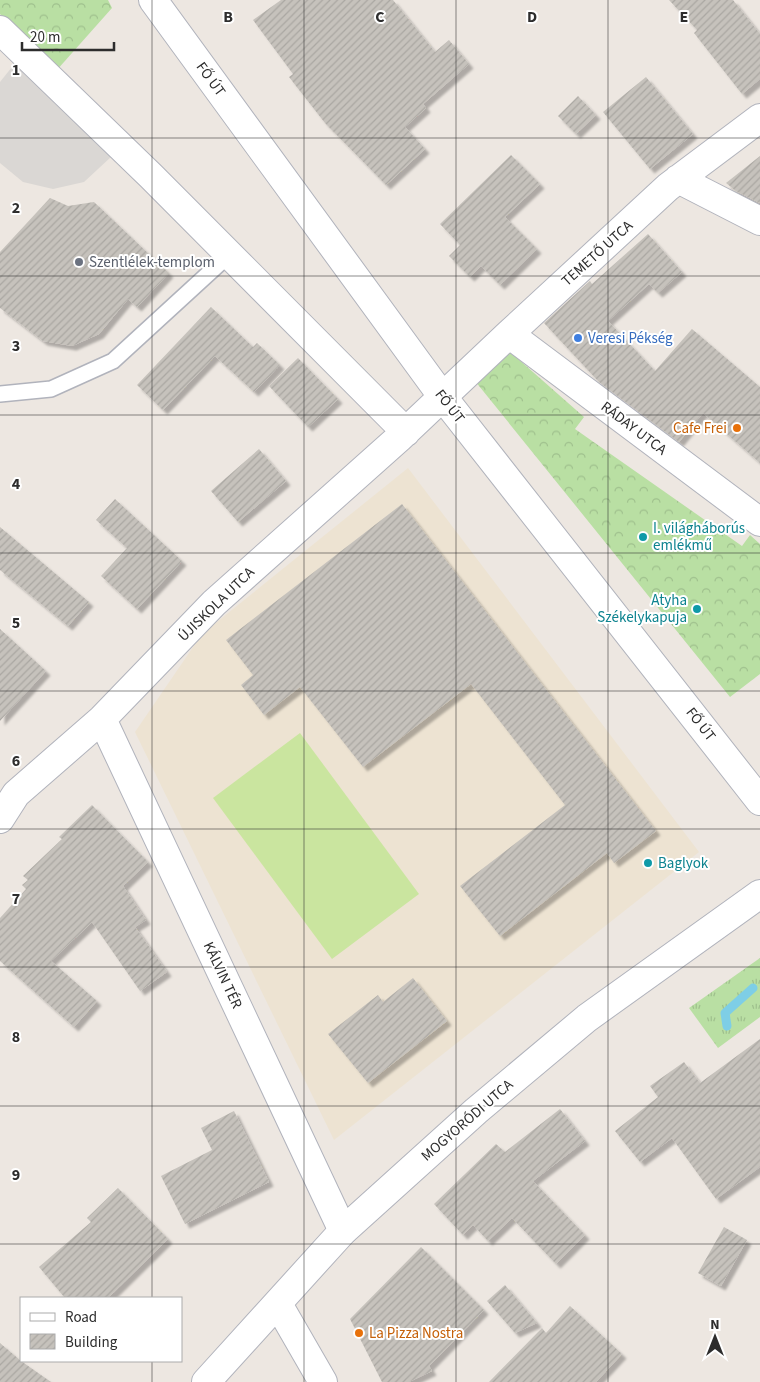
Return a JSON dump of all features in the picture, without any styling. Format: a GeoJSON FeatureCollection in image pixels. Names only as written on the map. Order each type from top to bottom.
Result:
{"type":"FeatureCollection","features":[{"type":"Feature","properties":{"kind":"street","name":"FŐ ÚT"},"geometry":{"type":"LineString","coordinates":[[154,0],[442,396],[760,801]]}},
{"type":"Feature","properties":{"kind":"street"},"geometry":{"type":"LineString","coordinates":[[0,30],[228,252],[406,432]]}},
{"type":"Feature","properties":{"kind":"street","name":"TEMETŐ UTCA"},"geometry":{"type":"LineString","coordinates":[[442,396],[678,179],[760,118]]}},
{"type":"Feature","properties":{"kind":"street"},"geometry":{"type":"LineString","coordinates":[[678,179],[760,220]]}},
{"type":"Feature","properties":{"kind":"street","name":"RÁDAY UTCA"},"geometry":{"type":"LineString","coordinates":[[509,334],[760,522]]}},
{"type":"Feature","properties":{"kind":"street","name":"ÚJISKOLA UTCA"},"geometry":{"type":"LineString","coordinates":[[0,819],[16,794],[102,719],[214,603],[406,432],[442,396]]}},
{"type":"Feature","properties":{"kind":"street","name":"KÁLVIN TÉR"},"geometry":{"type":"LineString","coordinates":[[102,719],[343,1232]]}},
{"type":"Feature","properties":{"kind":"street","name":"MOGYORÓDI UTCA"},"geometry":{"type":"LineString","coordinates":[[206,1382],[343,1232],[476,1111],[588,1018],[760,894]]}},
{"type":"Feature","properties":{"kind":"street"},"geometry":{"type":"LineString","coordinates":[[278,1304],[323,1382]]}},
{"type":"Feature","properties":{"kind":"lane"},"geometry":{"type":"LineString","coordinates":[[0,394],[51,389],[113,362],[220,263],[228,252]]}},
{"type":"Feature","properties":{"kind":"shaded area"},"geometry":{"type":"Polygon","coordinates":[[[16,62],[112,156],[84,182],[53,189],[23,182],[0,163],[0,82],[16,62]]]}},
{"type":"Feature","properties":{"kind":"shaded area"},"geometry":{"type":"Polygon","coordinates":[[[408,468],[699,852],[334,1140],[135,732],[202,634],[408,468]]]}},
{"type":"Feature","properties":{"kind":"green space"},"geometry":{"type":"Polygon","coordinates":[[[0,0],[108,0],[112,8],[56,71],[0,14],[0,0]]]}},
{"type":"Feature","properties":{"kind":"green space"},"geometry":{"type":"Polygon","coordinates":[[[508,350],[584,417],[575,429],[742,546],[750,535],[760,544],[760,674],[730,697],[475,381],[508,350]]]}},
{"type":"Feature","properties":{"kind":"green space"},"geometry":{"type":"Polygon","coordinates":[[[300,733],[419,894],[332,959],[213,798],[300,733]]]}},
{"type":"Feature","properties":{"kind":"green space"},"geometry":{"type":"Polygon","coordinates":[[[760,958],[760,1017],[718,1048],[689,1008],[760,958]]]}},
{"type":"Feature","properties":{"kind":"building"},"geometry":{"type":"Polygon","coordinates":[[[281,0],[393,0],[435,52],[449,40],[469,64],[423,104],[426,108],[405,127],[425,149],[386,185],[325,123],[289,77],[293,74],[253,20],[281,0]]]}},
{"type":"Feature","properties":{"kind":"building"},"geometry":{"type":"Polygon","coordinates":[[[669,0],[733,0],[760,34],[760,79],[742,94],[694,33],[697,30],[669,0]]]}},
{"type":"Feature","properties":{"kind":"building"},"geometry":{"type":"Polygon","coordinates":[[[646,77],[693,134],[650,169],[603,112],[646,77]]]}},
{"type":"Feature","properties":{"kind":"building"},"geometry":{"type":"Polygon","coordinates":[[[578,96],[596,115],[576,134],[558,116],[578,96]]]}},
{"type":"Feature","properties":{"kind":"building"},"geometry":{"type":"Polygon","coordinates":[[[511,155],[540,184],[505,217],[537,249],[500,285],[481,266],[470,277],[449,256],[460,245],[440,224],[511,155]]]}},
{"type":"Feature","properties":{"kind":"building"},"geometry":{"type":"Polygon","coordinates":[[[760,156],[760,203],[736,191],[726,183],[760,156]]]}},
{"type":"Feature","properties":{"kind":"building","name":"Szentlélek-templom"},"geometry":{"type":"Polygon","coordinates":[[[50,198],[68,206],[94,202],[169,273],[137,307],[128,299],[99,334],[72,346],[43,341],[0,308],[0,252],[50,198]]]}},
{"type":"Feature","properties":{"kind":"building"},"geometry":{"type":"Polygon","coordinates":[[[648,234],[682,272],[658,293],[649,284],[608,321],[655,371],[692,329],[760,387],[760,463],[703,413],[679,442],[599,382],[544,323],[590,281],[592,284],[648,234]]]}},
{"type":"Feature","properties":{"kind":"building"},"geometry":{"type":"Polygon","coordinates":[[[211,307],[253,347],[257,343],[280,365],[254,392],[215,356],[163,410],[137,385],[211,307]]]}},
{"type":"Feature","properties":{"kind":"building"},"geometry":{"type":"Polygon","coordinates":[[[298,358],[338,399],[308,427],[269,386],[298,358]]]}},
{"type":"Feature","properties":{"kind":"building"},"geometry":{"type":"Polygon","coordinates":[[[259,449],[286,481],[238,522],[211,491],[259,449]]]}},
{"type":"Feature","properties":{"kind":"building"},"geometry":{"type":"Polygon","coordinates":[[[115,499],[182,561],[137,609],[101,576],[127,548],[96,520],[115,499]]]}},
{"type":"Feature","properties":{"kind":"building"},"geometry":{"type":"Polygon","coordinates":[[[402,504],[656,831],[614,863],[607,853],[500,936],[460,886],[565,805],[471,684],[363,767],[300,687],[264,715],[241,685],[253,675],[226,640],[402,504]]]}},
{"type":"Feature","properties":{"kind":"building"},"geometry":{"type":"Polygon","coordinates":[[[0,527],[89,602],[68,626],[0,570],[0,527]]]}},
{"type":"Feature","properties":{"kind":"building"},"geometry":{"type":"Polygon","coordinates":[[[0,629],[46,671],[0,721],[0,629]]]}},
{"type":"Feature","properties":{"kind":"building"},"geometry":{"type":"Polygon","coordinates":[[[92,805],[148,862],[123,886],[146,920],[135,927],[167,972],[140,991],[92,922],[51,961],[97,1001],[74,1027],[0,961],[0,918],[26,889],[22,885],[28,880],[23,876],[62,839],[59,837],[92,805]]]}},
{"type":"Feature","properties":{"kind":"building"},"geometry":{"type":"Polygon","coordinates":[[[413,978],[447,1021],[368,1083],[328,1034],[378,995],[383,1002],[413,978]]]}},
{"type":"Feature","properties":{"kind":"building"},"geometry":{"type":"Polygon","coordinates":[[[760,1039],[760,1167],[716,1199],[672,1138],[640,1162],[615,1131],[658,1097],[650,1086],[684,1062],[700,1083],[760,1039]]]}},
{"type":"Feature","properties":{"kind":"building"},"geometry":{"type":"Polygon","coordinates":[[[560,1109],[585,1141],[533,1181],[585,1235],[556,1264],[512,1218],[488,1241],[473,1225],[463,1235],[434,1204],[496,1144],[505,1152],[560,1109]]]}},
{"type":"Feature","properties":{"kind":"building"},"geometry":{"type":"Polygon","coordinates":[[[234,1111],[269,1182],[185,1224],[161,1176],[212,1150],[201,1128],[234,1111]]]}},
{"type":"Feature","properties":{"kind":"building"},"geometry":{"type":"Polygon","coordinates":[[[118,1188],[168,1239],[109,1297],[64,1297],[39,1267],[91,1222],[87,1218],[118,1188]]]}},
{"type":"Feature","properties":{"kind":"building"},"geometry":{"type":"Polygon","coordinates":[[[724,1227],[747,1240],[721,1286],[698,1273],[724,1227]]]}},
{"type":"Feature","properties":{"kind":"building"},"geometry":{"type":"Polygon","coordinates":[[[421,1247],[484,1310],[429,1366],[432,1371],[409,1382],[382,1382],[350,1319],[421,1247]]]}},
{"type":"Feature","properties":{"kind":"building"},"geometry":{"type":"Polygon","coordinates":[[[505,1285],[537,1323],[515,1333],[487,1301],[505,1285]]]}},
{"type":"Feature","properties":{"kind":"building"},"geometry":{"type":"Polygon","coordinates":[[[570,1306],[622,1354],[596,1382],[489,1382],[542,1328],[546,1333],[570,1306]]]}},
{"type":"Feature","properties":{"kind":"building"},"geometry":{"type":"Polygon","coordinates":[[[0,1343],[20,1362],[51,1382],[0,1382],[0,1343]]]}},
{"type":"Feature","properties":{"kind":"waterway"},"geometry":{"type":"LineString","coordinates":[[727,1026],[725,1013],[753,988]]}},
{"type":"Feature","properties":{"kind":"place","name":"Szentlélek-templom"},"geometry":{"type":"Point","coordinates":[79,262]}},
{"type":"Feature","properties":{"kind":"place","name":"Veresi Pékség"},"geometry":{"type":"Point","coordinates":[578,338]}},
{"type":"Feature","properties":{"kind":"place","name":"Cafe Frei"},"geometry":{"type":"Point","coordinates":[737,428]}},
{"type":"Feature","properties":{"kind":"place","name":"I. világháborús emlékmű"},"geometry":{"type":"Point","coordinates":[643,537]}},
{"type":"Feature","properties":{"kind":"place","name":"Atyha Székelykapuja"},"geometry":{"type":"Point","coordinates":[697,609]}},
{"type":"Feature","properties":{"kind":"place","name":"Baglyok"},"geometry":{"type":"Point","coordinates":[648,863]}},
{"type":"Feature","properties":{"kind":"place","name":"La Pizza Nostra"},"geometry":{"type":"Point","coordinates":[359,1333]}}]}
